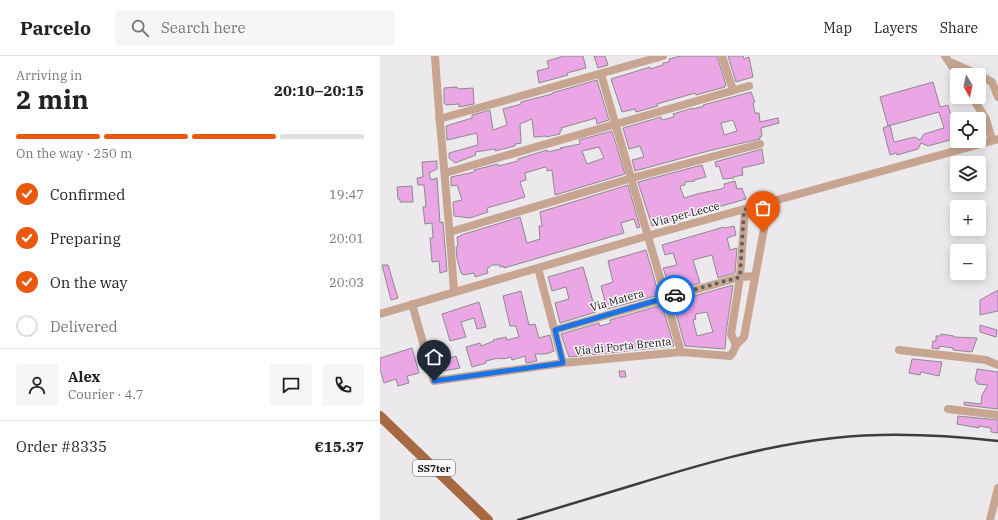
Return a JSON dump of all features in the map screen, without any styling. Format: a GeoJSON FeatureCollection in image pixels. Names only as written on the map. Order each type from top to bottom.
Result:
{"type":"FeatureCollection","features":[{"type":"Feature","properties":{"kind":"main road","name":"SS7ter"},"geometry":{"type":"LineString","coordinates":[[380,416],[488,520]]}},
{"type":"Feature","properties":{"kind":"street"},"geometry":{"type":"LineString","coordinates":[[435,56],[454,292]]}},
{"type":"Feature","properties":{"kind":"street"},"geometry":{"type":"LineString","coordinates":[[439,119],[663,56]]}},
{"type":"Feature","properties":{"kind":"street"},"geometry":{"type":"LineString","coordinates":[[722,56],[733,90]]}},
{"type":"Feature","properties":{"kind":"street"},"geometry":{"type":"LineString","coordinates":[[948,59],[954,68]]}},
{"type":"Feature","properties":{"kind":"street"},"geometry":{"type":"LineString","coordinates":[[948,59],[992,82],[998,97]]}},
{"type":"Feature","properties":{"kind":"street"},"geometry":{"type":"LineString","coordinates":[[601,74],[681,352]]}},
{"type":"Feature","properties":{"kind":"street"},"geometry":{"type":"LineString","coordinates":[[445,173],[749,86]]}},
{"type":"Feature","properties":{"kind":"street"},"geometry":{"type":"LineString","coordinates":[[976,104],[986,119],[995,140]]}},
{"type":"Feature","properties":{"kind":"street","name":"Via per Lecce"},"geometry":{"type":"LineString","coordinates":[[380,314],[647,236],[995,140]]}},
{"type":"Feature","properties":{"kind":"street"},"geometry":{"type":"LineString","coordinates":[[450,232],[632,178],[760,144]]}},
{"type":"Feature","properties":{"kind":"street"},"geometry":{"type":"LineString","coordinates":[[744,210],[740,277],[731,334],[736,345],[744,336],[769,202]]}},
{"type":"Feature","properties":{"kind":"street"},"geometry":{"type":"LineString","coordinates":[[538,268],[563,363]]}},
{"type":"Feature","properties":{"kind":"street","name":"Via Matera"},"geometry":{"type":"LineString","coordinates":[[555,330],[740,277],[755,276]]}},
{"type":"Feature","properties":{"kind":"street","name":"Via di Porta Brenta"},"geometry":{"type":"LineString","coordinates":[[412,304],[434,381],[563,363],[681,352],[730,356],[736,345]]}},
{"type":"Feature","properties":{"kind":"street"},"geometry":{"type":"LineString","coordinates":[[899,350],[986,360],[998,365]]}},
{"type":"Feature","properties":{"kind":"street"},"geometry":{"type":"LineString","coordinates":[[948,409],[998,415]]}},
{"type":"Feature","properties":{"kind":"street"},"geometry":{"type":"LineString","coordinates":[[990,520],[998,488]]}},
{"type":"Feature","properties":{"kind":"building"},"geometry":{"type":"Polygon","coordinates":[[[564,56],[583,56],[586,68],[539,83],[537,71],[549,68],[547,61],[564,56]]]}},
{"type":"Feature","properties":{"kind":"building"},"geometry":{"type":"Polygon","coordinates":[[[594,56],[605,56],[608,65],[598,68],[594,56]]]}},
{"type":"Feature","properties":{"kind":"building"},"geometry":{"type":"Polygon","coordinates":[[[681,56],[717,56],[726,85],[725,87],[696,95],[695,93],[636,112],[635,109],[622,112],[611,79],[650,67],[650,69],[663,65],[663,63],[669,62],[669,59],[681,56]]]}},
{"type":"Feature","properties":{"kind":"building"},"geometry":{"type":"Polygon","coordinates":[[[728,56],[743,56],[744,59],[749,57],[753,77],[736,82],[728,56]]]}},
{"type":"Feature","properties":{"kind":"building"},"geometry":{"type":"Polygon","coordinates":[[[597,80],[609,120],[597,124],[596,118],[561,128],[562,130],[560,131],[560,134],[546,137],[534,137],[532,119],[520,124],[521,143],[515,144],[515,146],[495,151],[495,149],[475,152],[476,155],[455,163],[449,158],[449,153],[478,145],[477,133],[447,140],[446,126],[472,118],[472,115],[490,110],[493,130],[507,125],[503,109],[521,104],[521,102],[597,80]]]}},
{"type":"Feature","properties":{"kind":"building"},"geometry":{"type":"Polygon","coordinates":[[[933,82],[940,107],[948,105],[950,112],[950,140],[928,146],[921,143],[918,149],[897,155],[896,153],[890,155],[883,128],[888,126],[880,97],[933,82]],[[939,112],[890,125],[894,142],[915,137],[920,140],[924,134],[944,128],[939,112]]]}},
{"type":"Feature","properties":{"kind":"building"},"geometry":{"type":"Polygon","coordinates":[[[457,87],[458,89],[473,88],[474,104],[459,107],[459,104],[446,105],[444,103],[444,88],[457,87]]]}},
{"type":"Feature","properties":{"kind":"building"},"geometry":{"type":"Polygon","coordinates":[[[751,92],[755,102],[753,103],[755,113],[759,113],[760,122],[778,118],[779,123],[761,128],[762,136],[760,139],[712,150],[635,171],[632,160],[644,157],[640,146],[629,149],[623,128],[661,117],[662,120],[674,117],[673,114],[704,106],[703,105],[751,92]],[[733,120],[721,123],[724,135],[737,131],[733,120]]]}},
{"type":"Feature","properties":{"kind":"building"},"geometry":{"type":"Polygon","coordinates":[[[612,131],[625,174],[555,195],[552,170],[547,171],[547,168],[545,167],[525,173],[526,180],[520,182],[525,197],[487,208],[488,212],[470,218],[454,216],[453,202],[462,200],[457,185],[451,186],[451,177],[474,172],[474,170],[498,164],[498,166],[518,161],[518,159],[547,150],[547,152],[580,144],[579,140],[612,131]],[[599,147],[582,151],[587,164],[604,158],[599,147]]]}},
{"type":"Feature","properties":{"kind":"building"},"geometry":{"type":"Polygon","coordinates":[[[762,149],[764,163],[742,168],[743,175],[723,179],[719,166],[716,167],[715,162],[762,149]]]}},
{"type":"Feature","properties":{"kind":"building"},"geometry":{"type":"Polygon","coordinates":[[[437,161],[437,169],[429,173],[431,180],[437,178],[440,223],[443,222],[447,271],[440,273],[439,261],[432,262],[430,238],[433,238],[432,223],[425,224],[423,207],[426,207],[424,185],[418,185],[417,178],[423,177],[422,162],[437,161]]]}},
{"type":"Feature","properties":{"kind":"building"},"geometry":{"type":"Polygon","coordinates":[[[702,165],[706,177],[694,180],[695,181],[685,182],[685,185],[680,186],[684,198],[721,189],[725,187],[724,184],[735,181],[737,189],[742,188],[746,199],[652,226],[638,182],[702,165]]]}},
{"type":"Feature","properties":{"kind":"building"},"geometry":{"type":"Polygon","coordinates":[[[628,185],[640,227],[637,228],[634,219],[621,223],[624,233],[504,268],[504,266],[500,267],[500,265],[492,265],[487,269],[488,273],[475,277],[474,273],[464,275],[461,273],[457,259],[457,237],[520,217],[527,243],[540,239],[539,226],[542,226],[540,212],[628,185]]]}},
{"type":"Feature","properties":{"kind":"building"},"geometry":{"type":"Polygon","coordinates":[[[412,186],[413,202],[400,202],[400,199],[398,199],[397,187],[412,186]]]}},
{"type":"Feature","properties":{"kind":"building"},"geometry":{"type":"Polygon","coordinates":[[[734,226],[736,235],[727,238],[730,250],[737,248],[735,273],[718,278],[712,255],[693,260],[700,283],[671,291],[663,268],[677,265],[673,253],[665,255],[662,245],[724,227],[734,226]]]}},
{"type":"Feature","properties":{"kind":"building"},"geometry":{"type":"Polygon","coordinates":[[[646,250],[659,295],[607,309],[601,286],[613,282],[608,261],[646,250]]]}},
{"type":"Feature","properties":{"kind":"building"},"geometry":{"type":"Polygon","coordinates":[[[382,265],[388,265],[398,298],[391,300],[382,265]]]}},
{"type":"Feature","properties":{"kind":"building"},"geometry":{"type":"Polygon","coordinates":[[[583,267],[596,312],[560,323],[555,303],[569,299],[566,287],[552,291],[548,277],[583,267]]]}},
{"type":"Feature","properties":{"kind":"building"},"geometry":{"type":"Polygon","coordinates":[[[733,285],[725,349],[685,346],[673,302],[733,285]],[[707,312],[696,314],[696,319],[693,320],[697,336],[713,332],[707,312]]]}},
{"type":"Feature","properties":{"kind":"building"},"geometry":{"type":"Polygon","coordinates":[[[998,290],[998,311],[980,315],[980,300],[998,290]]]}},
{"type":"Feature","properties":{"kind":"building"},"geometry":{"type":"Polygon","coordinates":[[[521,291],[529,325],[535,324],[539,338],[550,335],[554,351],[546,354],[535,354],[537,361],[526,363],[525,356],[512,360],[511,357],[503,359],[498,358],[472,367],[466,347],[480,343],[481,346],[494,341],[493,340],[506,337],[507,340],[519,337],[516,326],[510,326],[503,296],[521,291]]]}},
{"type":"Feature","properties":{"kind":"building"},"geometry":{"type":"Polygon","coordinates":[[[479,302],[486,327],[477,329],[474,318],[461,322],[466,337],[450,341],[442,314],[479,302]]]}},
{"type":"Feature","properties":{"kind":"building"},"geometry":{"type":"Polygon","coordinates":[[[662,305],[674,346],[569,357],[561,334],[599,323],[600,326],[611,323],[610,320],[662,305]]]}},
{"type":"Feature","properties":{"kind":"building"},"geometry":{"type":"Polygon","coordinates":[[[980,325],[997,330],[996,337],[980,332],[980,325]]]}},
{"type":"Feature","properties":{"kind":"building"},"geometry":{"type":"Polygon","coordinates":[[[941,334],[954,337],[977,338],[972,352],[953,350],[953,348],[939,346],[939,349],[932,348],[933,341],[936,341],[936,336],[940,336],[941,334]]]}},
{"type":"Feature","properties":{"kind":"building"},"geometry":{"type":"Polygon","coordinates":[[[412,348],[419,373],[407,376],[409,383],[398,386],[396,379],[384,383],[380,369],[380,358],[412,348]]]}},
{"type":"Feature","properties":{"kind":"building"},"geometry":{"type":"Polygon","coordinates":[[[456,356],[460,368],[443,371],[440,361],[456,356]]]}},
{"type":"Feature","properties":{"kind":"building"},"geometry":{"type":"Polygon","coordinates":[[[912,359],[942,362],[939,376],[921,372],[920,375],[909,373],[912,359]]]}},
{"type":"Feature","properties":{"kind":"building"},"geometry":{"type":"Polygon","coordinates":[[[977,369],[998,372],[998,409],[964,405],[964,402],[981,404],[982,395],[988,385],[977,384],[977,381],[975,381],[977,369]]]}},
{"type":"Feature","properties":{"kind":"building"},"geometry":{"type":"Polygon","coordinates":[[[619,371],[625,371],[626,377],[620,377],[619,371]]]}},
{"type":"Feature","properties":{"kind":"building"},"geometry":{"type":"Polygon","coordinates":[[[958,416],[998,420],[998,433],[991,432],[991,428],[979,426],[979,428],[957,424],[958,416]]]}},
{"type":"Feature","properties":{"kind":"railway"},"geometry":{"type":"LineString","coordinates":[[518,520],[710,463],[784,445],[834,438],[875,435],[937,436],[998,441]]}},
{"type":"Feature","properties":{"kind":"way so far"},"geometry":{"type":"LineString","coordinates":[[675,295],[740,277],[744,232],[744,210],[769,202],[763,232]]}},
{"type":"Feature","properties":{"kind":"route"},"geometry":{"type":"LineString","coordinates":[[434,381],[563,363],[555,330],[675,295]]}}]}
